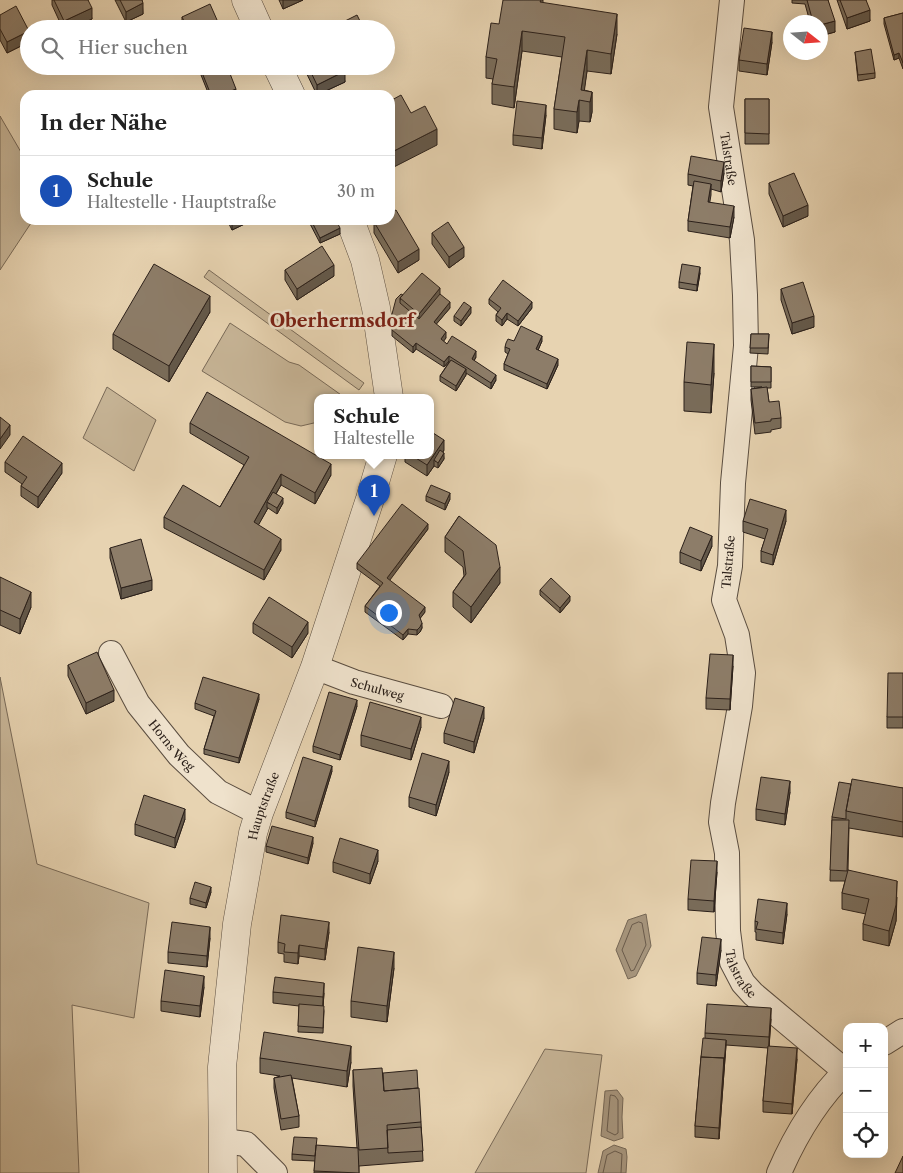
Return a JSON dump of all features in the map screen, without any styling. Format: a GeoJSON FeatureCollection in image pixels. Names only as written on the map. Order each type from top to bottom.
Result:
{"type":"FeatureCollection","features":[{"type":"Feature","properties":{"kind":"street"},"geometry":{"type":"LineString","coordinates":[[246,0],[255,20]]}},
{"type":"Feature","properties":{"kind":"street","name":"Talstraße"},"geometry":{"type":"LineString","coordinates":[[732,0],[721,107],[742,240],[746,346],[733,483],[730,566],[724,600],[737,635],[743,673],[740,706],[723,803],[722,822],[727,853],[729,939],[732,962],[743,983],[753,994],[844,1068]]}},
{"type":"Feature","properties":{"kind":"street"},"geometry":{"type":"LineString","coordinates":[[281,75],[289,90]]}},
{"type":"Feature","properties":{"kind":"street"},"geometry":{"type":"LineString","coordinates":[[352,225],[365,260],[376,308],[389,394]]}},
{"type":"Feature","properties":{"kind":"street","name":"Hauptstraße"},"geometry":{"type":"LineString","coordinates":[[223,1173],[222,1067],[237,924],[253,832],[315,667],[382,459]]}},
{"type":"Feature","properties":{"kind":"street","name":"Horns Weg"},"geometry":{"type":"LineString","coordinates":[[110,653],[138,704],[179,755],[218,792],[259,813]]}},
{"type":"Feature","properties":{"kind":"street","name":"Schulweg"},"geometry":{"type":"LineString","coordinates":[[315,667],[354,682],[441,706]]}},
{"type":"Feature","properties":{"kind":"street"},"geometry":{"type":"LineString","coordinates":[[888,1040],[903,1031]]}},
{"type":"Feature","properties":{"kind":"street"},"geometry":{"type":"LineString","coordinates":[[779,1173],[790,1148],[823,1097],[843,1074]]}},
{"type":"Feature","properties":{"kind":"street"},"geometry":{"type":"LineString","coordinates":[[224,1141],[246,1144],[275,1173]]}},
{"type":"Feature","properties":{"kind":"shaded area"},"geometry":{"type":"Polygon","coordinates":[[[0,116],[20,150],[20,225],[30,225],[0,270],[0,116]]]}},
{"type":"Feature","properties":{"kind":"shaded area"},"geometry":{"type":"Polygon","coordinates":[[[209,270],[364,383],[359,390],[204,277],[209,270]]]}},
{"type":"Feature","properties":{"kind":"shaded area"},"geometry":{"type":"Polygon","coordinates":[[[230,323],[289,362],[299,365],[340,394],[314,394],[314,423],[301,426],[285,422],[202,371],[230,323]]]}},
{"type":"Feature","properties":{"kind":"shaded area"},"geometry":{"type":"Polygon","coordinates":[[[107,387],[156,420],[134,471],[83,438],[107,387]]]}},
{"type":"Feature","properties":{"kind":"shaded area"},"geometry":{"type":"Polygon","coordinates":[[[0,677],[37,864],[149,903],[134,1018],[72,1005],[79,1173],[0,1173],[0,677]]]}},
{"type":"Feature","properties":{"kind":"shaded area"},"geometry":{"type":"Polygon","coordinates":[[[545,1049],[602,1055],[586,1173],[475,1173],[545,1049]]]}},
{"type":"Feature","properties":{"kind":"water"},"geometry":{"type":"Polygon","coordinates":[[[646,914],[651,946],[636,976],[628,979],[616,950],[628,920],[646,914]]]}},
{"type":"Feature","properties":{"kind":"water"},"geometry":{"type":"Polygon","coordinates":[[[617,1090],[623,1098],[623,1138],[614,1141],[601,1136],[605,1091],[617,1090]]]}},
{"type":"Feature","properties":{"kind":"water"},"geometry":{"type":"Polygon","coordinates":[[[614,1145],[626,1149],[626,1173],[598,1173],[603,1151],[614,1145]]]}},
{"type":"Feature","properties":{"kind":"building"},"geometry":{"type":"Polygon","coordinates":[[[54,0],[88,0],[92,8],[64,20],[54,0]]]}},
{"type":"Feature","properties":{"kind":"building"},"geometry":{"type":"Polygon","coordinates":[[[120,0],[142,0],[143,3],[126,12],[120,0]]]}},
{"type":"Feature","properties":{"kind":"building"},"geometry":{"type":"Polygon","coordinates":[[[503,0],[541,0],[540,2],[617,14],[611,54],[587,50],[581,90],[592,92],[590,102],[579,100],[577,112],[554,109],[565,37],[522,31],[514,87],[492,84],[497,59],[486,57],[491,23],[499,24],[503,0]]]}},
{"type":"Feature","properties":{"kind":"building"},"geometry":{"type":"Polygon","coordinates":[[[807,0],[828,0],[835,21],[828,23],[828,15],[811,15],[807,0]]]}},
{"type":"Feature","properties":{"kind":"building"},"geometry":{"type":"Polygon","coordinates":[[[840,0],[866,0],[870,10],[847,18],[840,0]]]}},
{"type":"Feature","properties":{"kind":"building"},"geometry":{"type":"Polygon","coordinates":[[[210,4],[217,20],[184,20],[182,17],[210,4]]]}},
{"type":"Feature","properties":{"kind":"building"},"geometry":{"type":"Polygon","coordinates":[[[16,6],[23,20],[20,20],[20,36],[7,42],[0,29],[0,15],[16,6]]]}},
{"type":"Feature","properties":{"kind":"building"},"geometry":{"type":"Polygon","coordinates":[[[903,13],[903,63],[899,53],[894,55],[884,18],[903,13]]]}},
{"type":"Feature","properties":{"kind":"building"},"geometry":{"type":"Polygon","coordinates":[[[357,15],[360,20],[347,20],[357,15]]]}},
{"type":"Feature","properties":{"kind":"building"},"geometry":{"type":"Polygon","coordinates":[[[744,28],[772,32],[767,64],[739,60],[744,28]]]}},
{"type":"Feature","properties":{"kind":"building"},"geometry":{"type":"Polygon","coordinates":[[[871,49],[875,73],[858,75],[855,52],[871,49]]]}},
{"type":"Feature","properties":{"kind":"building"},"geometry":{"type":"Polygon","coordinates":[[[203,75],[231,75],[236,89],[234,90],[209,90],[203,75]]]}},
{"type":"Feature","properties":{"kind":"building"},"geometry":{"type":"Polygon","coordinates":[[[312,75],[337,75],[317,85],[312,75]]]}},
{"type":"Feature","properties":{"kind":"building"},"geometry":{"type":"Polygon","coordinates":[[[401,95],[411,113],[425,106],[437,129],[395,150],[395,98],[401,95]]]}},
{"type":"Feature","properties":{"kind":"building"},"geometry":{"type":"Polygon","coordinates":[[[745,99],[769,99],[769,134],[745,133],[745,99]]]}},
{"type":"Feature","properties":{"kind":"building"},"geometry":{"type":"Polygon","coordinates":[[[517,101],[546,105],[542,138],[513,135],[517,101]]]}},
{"type":"Feature","properties":{"kind":"building"},"geometry":{"type":"Polygon","coordinates":[[[691,156],[724,162],[721,181],[688,174],[691,156]]]}},
{"type":"Feature","properties":{"kind":"building"},"geometry":{"type":"Polygon","coordinates":[[[794,173],[808,205],[783,216],[769,183],[794,173]]]}},
{"type":"Feature","properties":{"kind":"building"},"geometry":{"type":"Polygon","coordinates":[[[694,181],[711,184],[708,202],[734,206],[730,227],[688,221],[694,181]]]}},
{"type":"Feature","properties":{"kind":"building"},"geometry":{"type":"Polygon","coordinates":[[[395,210],[419,249],[398,262],[376,225],[395,225],[395,210]]]}},
{"type":"Feature","properties":{"kind":"building"},"geometry":{"type":"Polygon","coordinates":[[[448,222],[464,247],[449,257],[432,233],[448,222]]]}},
{"type":"Feature","properties":{"kind":"building"},"geometry":{"type":"Polygon","coordinates":[[[314,225],[338,225],[340,228],[320,238],[314,225]]]}},
{"type":"Feature","properties":{"kind":"building"},"geometry":{"type":"Polygon","coordinates":[[[322,246],[334,265],[297,289],[285,270],[322,246]]]}},
{"type":"Feature","properties":{"kind":"building"},"geometry":{"type":"Polygon","coordinates":[[[154,264],[210,296],[169,366],[113,334],[154,264]]]}},
{"type":"Feature","properties":{"kind":"building"},"geometry":{"type":"Polygon","coordinates":[[[682,264],[700,267],[697,285],[679,282],[682,264]]]}},
{"type":"Feature","properties":{"kind":"building"},"geometry":{"type":"Polygon","coordinates":[[[422,273],[440,288],[419,314],[400,298],[422,273]]]}},
{"type":"Feature","properties":{"kind":"building"},"geometry":{"type":"Polygon","coordinates":[[[503,280],[532,302],[518,321],[507,313],[502,320],[496,315],[501,308],[489,299],[503,280]]]}},
{"type":"Feature","properties":{"kind":"building"},"geometry":{"type":"Polygon","coordinates":[[[803,282],[814,316],[792,323],[781,289],[803,282]]]}},
{"type":"Feature","properties":{"kind":"building"},"geometry":{"type":"Polygon","coordinates":[[[401,294],[403,295],[400,298],[400,303],[419,319],[440,294],[450,302],[434,322],[446,332],[441,339],[447,344],[452,336],[476,351],[472,359],[496,375],[491,383],[449,356],[444,362],[416,343],[413,347],[392,330],[392,314],[396,299],[401,294]]]}},
{"type":"Feature","properties":{"kind":"building"},"geometry":{"type":"Polygon","coordinates":[[[464,302],[471,307],[461,321],[454,316],[464,302]]]}},
{"type":"Feature","properties":{"kind":"building"},"geometry":{"type":"Polygon","coordinates":[[[521,326],[542,336],[536,349],[558,359],[547,384],[504,364],[510,349],[505,347],[506,343],[508,339],[514,341],[521,326]]]}},
{"type":"Feature","properties":{"kind":"building"},"geometry":{"type":"Polygon","coordinates":[[[751,334],[769,334],[768,348],[750,348],[751,334]]]}},
{"type":"Feature","properties":{"kind":"building"},"geometry":{"type":"Polygon","coordinates":[[[687,342],[714,344],[711,385],[684,382],[687,342]]]}},
{"type":"Feature","properties":{"kind":"building"},"geometry":{"type":"Polygon","coordinates":[[[451,360],[466,369],[456,386],[440,376],[451,360]]]}},
{"type":"Feature","properties":{"kind":"building"},"geometry":{"type":"Polygon","coordinates":[[[751,366],[771,367],[771,382],[751,382],[751,366]]]}},
{"type":"Feature","properties":{"kind":"building"},"geometry":{"type":"Polygon","coordinates":[[[767,387],[769,402],[779,401],[781,418],[755,423],[751,389],[767,387]]]}},
{"type":"Feature","properties":{"kind":"building"},"geometry":{"type":"Polygon","coordinates":[[[207,392],[314,454],[314,459],[322,459],[331,464],[315,493],[281,474],[254,522],[281,539],[264,570],[164,517],[183,485],[220,507],[249,457],[190,423],[207,392]]]}},
{"type":"Feature","properties":{"kind":"building"},"geometry":{"type":"Polygon","coordinates":[[[0,417],[10,425],[0,439],[0,417]]]}},
{"type":"Feature","properties":{"kind":"building"},"geometry":{"type":"Polygon","coordinates":[[[434,434],[444,440],[434,455],[434,434]]]}},
{"type":"Feature","properties":{"kind":"building"},"geometry":{"type":"Polygon","coordinates":[[[23,436],[62,463],[38,497],[21,486],[27,477],[5,462],[23,436]]]}},
{"type":"Feature","properties":{"kind":"building"},"geometry":{"type":"Polygon","coordinates":[[[440,450],[444,453],[438,463],[434,460],[440,450]]]}},
{"type":"Feature","properties":{"kind":"building"},"geometry":{"type":"Polygon","coordinates":[[[417,459],[431,459],[427,465],[417,459]]]}},
{"type":"Feature","properties":{"kind":"building"},"geometry":{"type":"Polygon","coordinates":[[[431,485],[450,493],[445,504],[426,496],[431,485]]]}},
{"type":"Feature","properties":{"kind":"building"},"geometry":{"type":"Polygon","coordinates":[[[273,492],[283,498],[277,508],[267,502],[273,492]]]}},
{"type":"Feature","properties":{"kind":"building"},"geometry":{"type":"Polygon","coordinates":[[[750,499],[786,510],[773,555],[761,551],[768,529],[743,521],[750,499]]]}},
{"type":"Feature","properties":{"kind":"building"},"geometry":{"type":"Polygon","coordinates":[[[402,504],[428,524],[387,578],[425,607],[419,615],[422,623],[420,627],[417,630],[408,629],[403,635],[365,606],[383,583],[357,563],[402,504]]]}},
{"type":"Feature","properties":{"kind":"building"},"geometry":{"type":"Polygon","coordinates":[[[459,516],[496,545],[500,567],[471,607],[453,592],[466,574],[463,551],[445,537],[459,516]]]}},
{"type":"Feature","properties":{"kind":"building"},"geometry":{"type":"Polygon","coordinates":[[[690,527],[712,536],[701,561],[680,552],[690,527]]]}},
{"type":"Feature","properties":{"kind":"building"},"geometry":{"type":"Polygon","coordinates":[[[141,539],[152,580],[121,588],[110,548],[141,539]]]}},
{"type":"Feature","properties":{"kind":"building"},"geometry":{"type":"Polygon","coordinates":[[[0,577],[31,592],[20,619],[0,610],[0,577]]]}},
{"type":"Feature","properties":{"kind":"building"},"geometry":{"type":"Polygon","coordinates":[[[551,578],[570,596],[560,608],[540,590],[551,578]]]}},
{"type":"Feature","properties":{"kind":"building"},"geometry":{"type":"Polygon","coordinates":[[[269,597],[308,622],[292,647],[253,623],[269,597]]]}},
{"type":"Feature","properties":{"kind":"building"},"geometry":{"type":"Polygon","coordinates":[[[97,652],[114,690],[86,703],[68,665],[97,652]]]}},
{"type":"Feature","properties":{"kind":"building"},"geometry":{"type":"Polygon","coordinates":[[[710,654],[733,655],[730,699],[706,698],[710,654]]]}},
{"type":"Feature","properties":{"kind":"building"},"geometry":{"type":"Polygon","coordinates":[[[888,673],[903,673],[903,717],[887,717],[888,673]]]}},
{"type":"Feature","properties":{"kind":"building"},"geometry":{"type":"Polygon","coordinates":[[[203,677],[259,694],[239,758],[204,749],[216,711],[195,703],[203,677]]]}},
{"type":"Feature","properties":{"kind":"building"},"geometry":{"type":"Polygon","coordinates":[[[329,692],[357,700],[340,755],[313,746],[329,692]]]}},
{"type":"Feature","properties":{"kind":"building"},"geometry":{"type":"Polygon","coordinates":[[[455,698],[484,707],[474,742],[444,733],[455,698]]]}},
{"type":"Feature","properties":{"kind":"building"},"geometry":{"type":"Polygon","coordinates":[[[370,702],[421,717],[411,749],[361,735],[370,702]]]}},
{"type":"Feature","properties":{"kind":"building"},"geometry":{"type":"Polygon","coordinates":[[[422,753],[449,761],[436,805],[409,797],[422,753]]]}},
{"type":"Feature","properties":{"kind":"building"},"geometry":{"type":"Polygon","coordinates":[[[303,757],[332,766],[315,821],[286,812],[303,757]]]}},
{"type":"Feature","properties":{"kind":"building"},"geometry":{"type":"Polygon","coordinates":[[[761,777],[790,781],[785,814],[756,809],[761,777]]]}},
{"type":"Feature","properties":{"kind":"building"},"geometry":{"type":"Polygon","coordinates":[[[852,779],[903,788],[903,822],[846,811],[852,779]]]}},
{"type":"Feature","properties":{"kind":"building"},"geometry":{"type":"Polygon","coordinates":[[[839,782],[851,784],[846,819],[832,817],[839,782]]]}},
{"type":"Feature","properties":{"kind":"building"},"geometry":{"type":"Polygon","coordinates":[[[144,795],[185,809],[175,838],[135,824],[144,795]]]}},
{"type":"Feature","properties":{"kind":"building"},"geometry":{"type":"Polygon","coordinates":[[[832,820],[849,820],[847,871],[830,870],[832,820]]]}},
{"type":"Feature","properties":{"kind":"building"},"geometry":{"type":"Polygon","coordinates":[[[272,826],[313,837],[308,858],[266,846],[272,826]]]}},
{"type":"Feature","properties":{"kind":"building"},"geometry":{"type":"Polygon","coordinates":[[[340,838],[378,850],[370,874],[333,862],[340,838]]]}},
{"type":"Feature","properties":{"kind":"building"},"geometry":{"type":"Polygon","coordinates":[[[691,860],[717,861],[714,901],[688,899],[691,860]]]}},
{"type":"Feature","properties":{"kind":"building"},"geometry":{"type":"Polygon","coordinates":[[[848,870],[897,881],[896,905],[889,931],[863,924],[869,899],[842,893],[848,870]]]}},
{"type":"Feature","properties":{"kind":"building"},"geometry":{"type":"Polygon","coordinates":[[[195,882],[211,887],[206,903],[190,898],[195,882]]]}},
{"type":"Feature","properties":{"kind":"building"},"geometry":{"type":"Polygon","coordinates":[[[758,899],[787,903],[783,933],[756,929],[758,922],[755,921],[758,899]]]}},
{"type":"Feature","properties":{"kind":"building"},"geometry":{"type":"Polygon","coordinates":[[[281,915],[329,922],[325,949],[299,945],[298,953],[284,952],[285,944],[278,942],[281,915]]]}},
{"type":"Feature","properties":{"kind":"building"},"geometry":{"type":"Polygon","coordinates":[[[172,922],[210,927],[207,956],[168,952],[172,922]]]}},
{"type":"Feature","properties":{"kind":"building"},"geometry":{"type":"Polygon","coordinates":[[[702,937],[721,939],[716,975],[697,973],[702,937]]]}},
{"type":"Feature","properties":{"kind":"building"},"geometry":{"type":"Polygon","coordinates":[[[358,947],[394,952],[387,1006],[351,1001],[358,947]]]}},
{"type":"Feature","properties":{"kind":"building"},"geometry":{"type":"Polygon","coordinates":[[[165,970],[204,976],[200,1006],[161,1001],[165,970]]]}},
{"type":"Feature","properties":{"kind":"building"},"geometry":{"type":"Polygon","coordinates":[[[275,977],[324,983],[323,997],[273,992],[275,977]]]}},
{"type":"Feature","properties":{"kind":"building"},"geometry":{"type":"Polygon","coordinates":[[[299,1004],[324,1006],[323,1028],[298,1026],[299,1004]]]}},
{"type":"Feature","properties":{"kind":"building"},"geometry":{"type":"Polygon","coordinates":[[[707,1004],[771,1008],[769,1037],[705,1033],[707,1004]]]}},
{"type":"Feature","properties":{"kind":"building"},"geometry":{"type":"Polygon","coordinates":[[[264,1032],[351,1046],[347,1071],[260,1058],[264,1032]]]}},
{"type":"Feature","properties":{"kind":"building"},"geometry":{"type":"Polygon","coordinates":[[[703,1038],[726,1040],[724,1064],[724,1058],[701,1057],[703,1038]]]}},
{"type":"Feature","properties":{"kind":"building"},"geometry":{"type":"Polygon","coordinates":[[[768,1046],[797,1048],[792,1104],[763,1101],[768,1046]]]}},
{"type":"Feature","properties":{"kind":"building"},"geometry":{"type":"Polygon","coordinates":[[[701,1057],[724,1058],[719,1128],[695,1126],[701,1057]]]}},
{"type":"Feature","properties":{"kind":"building"},"geometry":{"type":"Polygon","coordinates":[[[382,1068],[384,1091],[419,1088],[421,1122],[387,1125],[388,1148],[359,1150],[353,1070],[382,1068]]]}},
{"type":"Feature","properties":{"kind":"building"},"geometry":{"type":"Polygon","coordinates":[[[417,1070],[418,1088],[384,1091],[383,1073],[417,1070]]]}},
{"type":"Feature","properties":{"kind":"building"},"geometry":{"type":"Polygon","coordinates":[[[291,1075],[299,1116],[281,1119],[274,1078],[291,1075]]]}},
{"type":"Feature","properties":{"kind":"building"},"geometry":{"type":"Polygon","coordinates":[[[421,1127],[423,1151],[388,1153],[387,1130],[421,1127]]]}},
{"type":"Feature","properties":{"kind":"building"},"geometry":{"type":"Polygon","coordinates":[[[294,1137],[317,1138],[315,1156],[292,1154],[294,1137]]]}},
{"type":"Feature","properties":{"kind":"building"},"geometry":{"type":"Polygon","coordinates":[[[316,1145],[358,1148],[359,1173],[314,1171],[316,1145]]]}},
{"type":"Feature","properties":{"kind":"building"},"geometry":{"type":"Polygon","coordinates":[[[903,1156],[903,1173],[895,1173],[903,1156]]]}},
{"type":"Feature","properties":{"kind":"place","name":"Schule"},"geometry":{"type":"Point","coordinates":[374,516]}},
{"type":"Feature","properties":{"kind":"district","name":"Oberhermsdorf"},"geometry":{"type":"Point","coordinates":[342,321]}}]}
